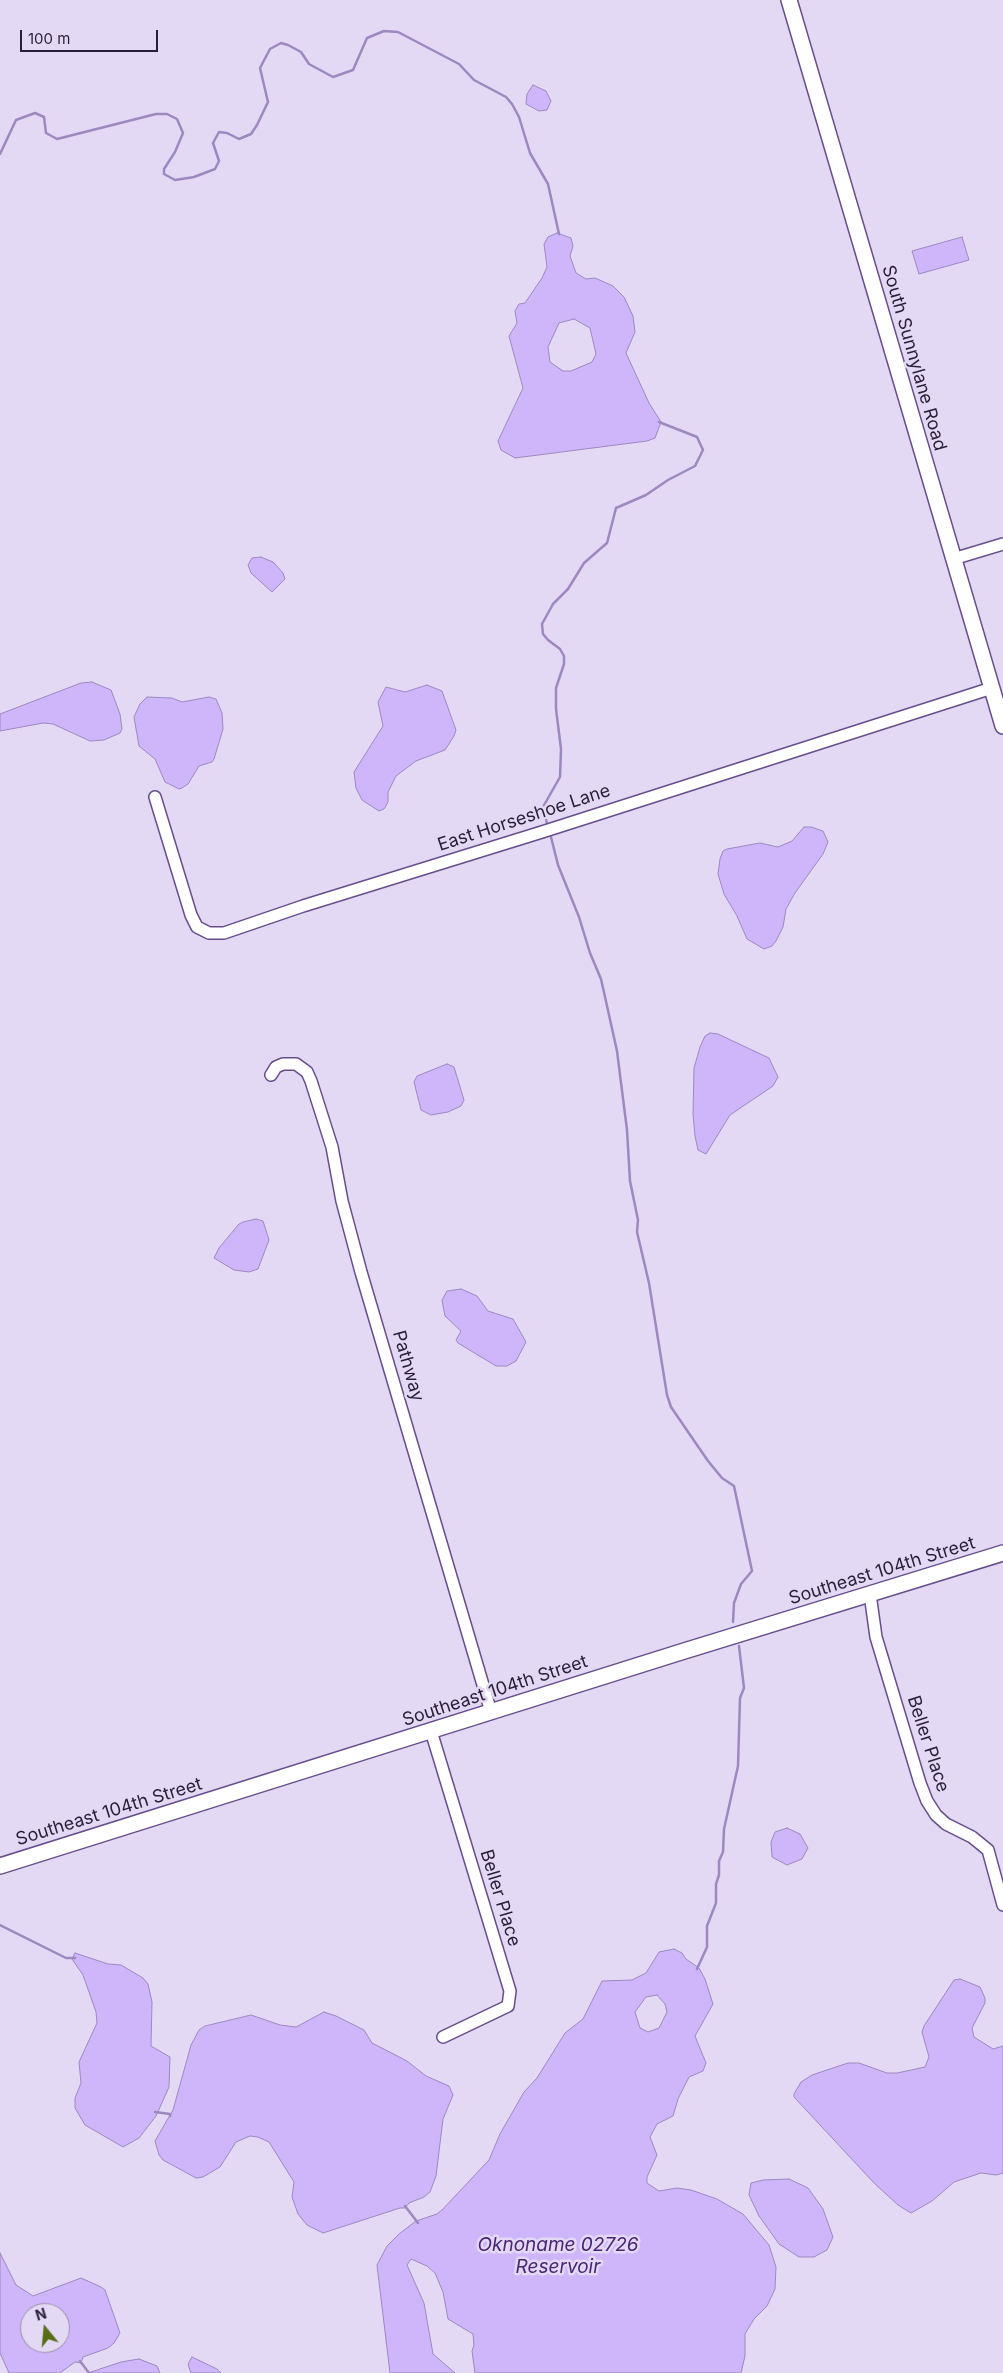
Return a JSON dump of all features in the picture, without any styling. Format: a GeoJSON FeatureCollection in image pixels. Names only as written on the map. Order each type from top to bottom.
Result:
{"type":"FeatureCollection","features":[{"type":"Feature","properties":{"kind":"street","name":"South Sunnylane Road"},"geometry":{"type":"LineString","coordinates":[[788,0],[1003,726]]}},
{"type":"Feature","properties":{"kind":"street"},"geometry":{"type":"LineString","coordinates":[[953,559],[1003,544]]}},
{"type":"Feature","properties":{"kind":"street","name":"East Horseshoe Lane"},"geometry":{"type":"LineString","coordinates":[[155,797],[191,915],[197,927],[210,933],[224,933],[303,906],[542,832],[992,688]]}},
{"type":"Feature","properties":{"kind":"street","name":"Pathway"},"geometry":{"type":"LineString","coordinates":[[270,1075],[276,1067],[283,1064],[296,1064],[307,1072],[311,1081],[332,1148],[342,1202],[361,1272],[448,1573],[462,1612],[491,1712]]}},
{"type":"Feature","properties":{"kind":"street","name":"Southeast 104th Street"},"geometry":{"type":"LineString","coordinates":[[0,1866],[1003,1553]]}},
{"type":"Feature","properties":{"kind":"street","name":"Beller Place"},"geometry":{"type":"LineString","coordinates":[[870,1594],[876,1637],[920,1783],[927,1800],[936,1814],[946,1824],[972,1837],[988,1850],[1003,1905]]}},
{"type":"Feature","properties":{"kind":"street","name":"Beller Place"},"geometry":{"type":"LineString","coordinates":[[431,1731],[510,1991],[508,2006],[443,2037]]}},
{"type":"Feature","properties":{"kind":"water"},"geometry":{"type":"Polygon","coordinates":[[[533,85],[546,91],[551,101],[547,110],[539,111],[526,104],[527,94],[533,85]]]}},
{"type":"Feature","properties":{"kind":"water"},"geometry":{"type":"Polygon","coordinates":[[[557,233],[571,238],[573,246],[570,256],[576,273],[586,279],[595,278],[613,286],[624,297],[633,316],[635,332],[626,353],[649,403],[661,422],[655,438],[647,441],[515,458],[501,450],[498,441],[523,388],[509,336],[517,323],[515,311],[519,304],[525,303],[547,267],[544,244],[548,237],[557,233]],[[574,319],[559,323],[548,347],[550,362],[563,371],[571,371],[592,362],[596,354],[590,328],[574,319]]]}},
{"type":"Feature","properties":{"kind":"water"},"geometry":{"type":"Polygon","coordinates":[[[962,237],[969,260],[919,274],[912,251],[962,237]]]}},
{"type":"Feature","properties":{"kind":"water"},"geometry":{"type":"Polygon","coordinates":[[[261,557],[273,562],[283,573],[285,579],[272,592],[251,573],[248,565],[252,558],[261,557]]]}},
{"type":"Feature","properties":{"kind":"water"},"geometry":{"type":"Polygon","coordinates":[[[92,682],[111,690],[120,714],[122,729],[120,733],[104,740],[90,741],[53,724],[43,723],[0,731],[0,714],[81,683],[92,682]]]}},
{"type":"Feature","properties":{"kind":"water"},"geometry":{"type":"Polygon","coordinates":[[[427,685],[442,691],[456,730],[454,736],[445,750],[416,761],[396,776],[388,792],[388,802],[384,809],[379,811],[362,800],[356,788],[354,772],[383,726],[378,702],[386,687],[405,692],[427,685]]]}},
{"type":"Feature","properties":{"kind":"water"},"geometry":{"type":"Polygon","coordinates":[[[147,697],[172,698],[182,702],[209,697],[216,699],[222,713],[223,729],[214,759],[212,762],[199,766],[188,784],[182,788],[179,789],[165,782],[155,759],[139,746],[134,717],[140,704],[147,697]]]}},
{"type":"Feature","properties":{"kind":"water"},"geometry":{"type":"Polygon","coordinates":[[[804,827],[823,831],[828,842],[823,854],[786,909],[783,927],[776,941],[772,946],[764,949],[747,939],[737,916],[724,894],[718,874],[720,859],[723,851],[727,849],[760,843],[778,847],[792,841],[804,827]]]}},
{"type":"Feature","properties":{"kind":"water"},"geometry":{"type":"Polygon","coordinates":[[[710,1033],[718,1034],[769,1058],[778,1077],[773,1086],[730,1115],[706,1154],[698,1150],[695,1136],[693,1114],[694,1068],[705,1036],[710,1033]]]}},
{"type":"Feature","properties":{"kind":"water"},"geometry":{"type":"Polygon","coordinates":[[[447,1064],[454,1067],[464,1100],[461,1106],[448,1112],[431,1115],[421,1110],[414,1082],[417,1076],[447,1064]]]}},
{"type":"Feature","properties":{"kind":"water"},"geometry":{"type":"Polygon","coordinates":[[[256,1219],[263,1221],[269,1240],[258,1269],[249,1272],[234,1270],[214,1258],[219,1248],[239,1224],[256,1219]]]}},
{"type":"Feature","properties":{"kind":"water"},"geometry":{"type":"Polygon","coordinates":[[[461,1289],[477,1296],[488,1311],[513,1319],[526,1342],[516,1361],[507,1366],[496,1366],[458,1343],[456,1340],[461,1331],[445,1316],[442,1300],[447,1291],[461,1289]]]}},
{"type":"Feature","properties":{"kind":"water"},"geometry":{"type":"Polygon","coordinates":[[[787,1828],[800,1834],[808,1848],[802,1859],[787,1865],[772,1857],[771,1842],[775,1832],[787,1828]]]}},
{"type":"Feature","properties":{"kind":"water","name":"Oknoname 02726 Reservoir"},"geometry":{"type":"Polygon","coordinates":[[[674,1949],[682,1953],[686,1959],[699,1968],[705,1979],[713,2004],[695,2036],[706,2063],[703,2071],[689,2077],[678,2099],[673,2116],[657,2124],[650,2137],[657,2155],[647,2177],[647,2183],[659,2191],[677,2188],[691,2190],[717,2199],[743,2214],[769,2245],[776,2267],[775,2289],[767,2306],[754,2319],[745,2334],[745,2356],[741,2373],[475,2373],[472,2351],[474,2345],[473,2334],[448,2319],[443,2292],[435,2273],[427,2266],[411,2259],[407,2265],[424,2303],[433,2354],[455,2373],[390,2373],[377,2265],[387,2246],[416,2221],[437,2214],[442,2210],[489,2160],[500,2134],[524,2092],[537,2078],[565,2033],[583,2019],[602,1981],[632,1980],[646,1973],[659,1952],[674,1949]],[[657,1995],[646,1997],[635,2012],[640,2028],[648,2032],[659,2028],[667,2012],[665,2004],[657,1995]]]}},
{"type":"Feature","properties":{"kind":"water"},"geometry":{"type":"Polygon","coordinates":[[[75,1953],[108,1964],[121,1965],[143,1978],[148,1984],[152,2002],[151,2046],[170,2057],[169,2087],[156,2116],[139,2138],[123,2147],[85,2125],[75,2108],[75,2098],[81,2083],[79,2062],[97,2023],[96,2012],[83,1975],[72,1959],[75,1953]]]}},
{"type":"Feature","properties":{"kind":"water"},"geometry":{"type":"Polygon","coordinates":[[[960,1979],[980,1987],[985,1998],[985,2003],[972,2028],[974,2037],[993,2049],[1003,2046],[1003,2173],[996,2175],[981,2173],[954,2182],[932,2201],[911,2213],[898,2205],[874,2183],[794,2097],[794,2094],[801,2082],[812,2075],[848,2063],[859,2063],[887,2073],[897,2073],[925,2067],[929,2057],[922,2032],[924,2026],[954,1980],[960,1979]]]}},
{"type":"Feature","properties":{"kind":"water"},"geometry":{"type":"Polygon","coordinates":[[[324,2012],[364,2030],[372,2043],[407,2061],[426,2076],[449,2086],[453,2095],[443,2119],[436,2176],[430,2192],[424,2197],[409,2203],[405,2208],[323,2233],[307,2225],[298,2214],[292,2197],[294,2182],[269,2142],[250,2136],[236,2142],[220,2167],[203,2177],[196,2178],[163,2160],[159,2155],[155,2141],[173,2110],[191,2045],[199,2030],[205,2026],[251,2015],[280,2025],[296,2027],[324,2012]]]}},
{"type":"Feature","properties":{"kind":"water"},"geometry":{"type":"Polygon","coordinates":[[[789,2179],[808,2188],[823,2209],[833,2237],[827,2250],[814,2257],[799,2257],[779,2244],[759,2216],[749,2195],[751,2183],[763,2180],[789,2179]]]}},
{"type":"Feature","properties":{"kind":"water"},"geometry":{"type":"Polygon","coordinates":[[[0,2253],[16,2285],[33,2296],[81,2278],[105,2290],[120,2333],[114,2343],[108,2348],[83,2357],[81,2363],[75,2362],[60,2373],[9,2373],[0,2353],[0,2253]]]}},
{"type":"Feature","properties":{"kind":"water"},"geometry":{"type":"Polygon","coordinates":[[[192,2357],[217,2369],[221,2373],[191,2373],[188,2364],[192,2357]]]}},
{"type":"Feature","properties":{"kind":"water"},"geometry":{"type":"Polygon","coordinates":[[[139,2359],[157,2366],[160,2373],[88,2373],[121,2362],[139,2359]]]}},
{"type":"Feature","properties":{"kind":"waterway"},"geometry":{"type":"LineString","coordinates":[[0,154],[16,120],[35,113],[44,117],[46,133],[57,139],[156,114],[167,114],[177,119],[183,133],[175,152],[164,169],[164,174],[175,180],[194,177],[215,169],[219,161],[213,143],[219,132],[227,133],[239,139],[251,134],[257,125],[268,102],[260,68],[270,49],[281,43],[288,45],[301,52],[309,64],[333,77],[353,70],[367,38],[384,31],[398,32],[459,64],[474,80],[506,97],[512,104],[519,117],[530,153],[548,184],[559,234]]}},
{"type":"Feature","properties":{"kind":"waterway"},"geometry":{"type":"LineString","coordinates":[[548,828],[543,807],[560,777],[561,749],[556,709],[556,688],[564,664],[564,656],[560,649],[543,634],[542,624],[553,604],[568,589],[584,563],[607,543],[616,508],[646,495],[668,480],[695,466],[703,450],[697,437],[659,422]]}},
{"type":"Feature","properties":{"kind":"waterway"},"geometry":{"type":"LineString","coordinates":[[550,833],[558,865],[601,979],[617,1051],[627,1130],[630,1181],[638,1220],[637,1232],[649,1283],[667,1395],[671,1407],[708,1461],[722,1478],[734,1486],[752,1571],[741,1584],[734,1603],[733,1622]]}},
{"type":"Feature","properties":{"kind":"waterway"},"geometry":{"type":"LineString","coordinates":[[697,1969],[707,1947],[707,1926],[716,1903],[716,1884],[719,1875],[719,1861],[723,1852],[724,1829],[738,1766],[740,1698],[744,1688],[739,1646]]}},
{"type":"Feature","properties":{"kind":"waterway"},"geometry":{"type":"LineString","coordinates":[[0,1925],[66,1958],[75,1958]]}},
{"type":"Feature","properties":{"kind":"waterway"},"geometry":{"type":"LineString","coordinates":[[155,2112],[170,2114],[170,2116]]}},
{"type":"Feature","properties":{"kind":"waterway"},"geometry":{"type":"LineString","coordinates":[[405,2206],[418,2223]]}},
{"type":"Feature","properties":{"kind":"waterway"},"geometry":{"type":"LineString","coordinates":[[80,2361],[89,2373]]}}]}
